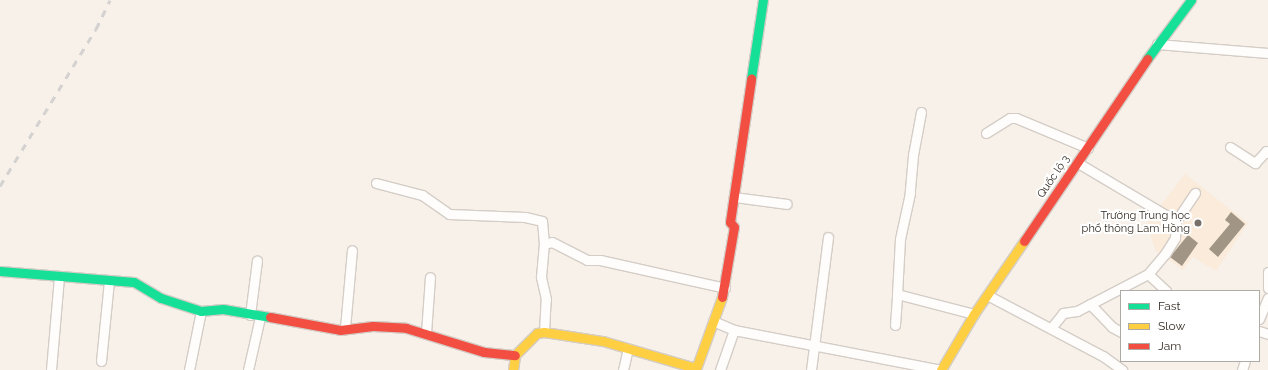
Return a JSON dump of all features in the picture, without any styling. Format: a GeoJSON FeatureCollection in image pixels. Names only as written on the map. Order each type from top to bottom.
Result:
{"type":"FeatureCollection","features":[{"type":"Feature","properties":{"kind":"main road"},"geometry":{"type":"LineString","coordinates":[[513,370],[515,355],[537,333],[544,332],[603,341],[628,349],[668,358],[692,368],[697,366],[724,288],[734,227],[730,222],[763,0]]}},
{"type":"Feature","properties":{"kind":"main road","name":"Quốc lộ 3"},"geometry":{"type":"LineString","coordinates":[[941,370],[974,314],[989,296],[1157,44],[1191,0]]}},
{"type":"Feature","properties":{"kind":"main road"},"geometry":{"type":"LineString","coordinates":[[0,271],[134,282],[161,298],[201,311],[223,309],[340,330],[345,328],[373,326],[406,328],[484,352],[515,355]]}},
{"type":"Feature","properties":{"kind":"street"},"geometry":{"type":"LineString","coordinates":[[1157,44],[1268,53]]}},
{"type":"Feature","properties":{"kind":"street"},"geometry":{"type":"LineString","coordinates":[[895,325],[900,239],[910,194],[913,155],[921,112]]}},
{"type":"Feature","properties":{"kind":"street"},"geometry":{"type":"LineString","coordinates":[[986,133],[1010,118],[1016,118],[1088,148]]}},
{"type":"Feature","properties":{"kind":"street"},"geometry":{"type":"LineString","coordinates":[[1230,147],[1255,163],[1266,151],[1268,153]]}},
{"type":"Feature","properties":{"kind":"street"},"geometry":{"type":"LineString","coordinates":[[1078,163],[1176,221]]}},
{"type":"Feature","properties":{"kind":"street"},"geometry":{"type":"LineString","coordinates":[[376,184],[422,195],[449,214],[526,217],[542,222],[544,244],[541,277],[546,299],[544,332]]}},
{"type":"Feature","properties":{"kind":"street"},"geometry":{"type":"LineString","coordinates":[[1051,328],[1063,313],[1077,311],[1148,274],[1176,238],[1176,221],[1195,193]]}},
{"type":"Feature","properties":{"kind":"street"},"geometry":{"type":"LineString","coordinates":[[734,197],[787,204]]}},
{"type":"Feature","properties":{"kind":"street"},"geometry":{"type":"LineString","coordinates":[[812,370],[828,237]]}},
{"type":"Feature","properties":{"kind":"street"},"geometry":{"type":"LineString","coordinates":[[544,244],[552,242],[587,260],[600,260],[724,288]]}},
{"type":"Feature","properties":{"kind":"street"},"geometry":{"type":"LineString","coordinates":[[345,328],[352,250]]}},
{"type":"Feature","properties":{"kind":"street"},"geometry":{"type":"LineString","coordinates":[[250,315],[257,260]]}},
{"type":"Feature","properties":{"kind":"street"},"geometry":{"type":"LineString","coordinates":[[1268,272],[1268,288]]}},
{"type":"Feature","properties":{"kind":"street"},"geometry":{"type":"LineString","coordinates":[[1148,274],[1165,290]]}},
{"type":"Feature","properties":{"kind":"street"},"geometry":{"type":"LineString","coordinates":[[426,333],[430,276]]}},
{"type":"Feature","properties":{"kind":"street"},"geometry":{"type":"LineString","coordinates":[[51,370],[59,277]]}},
{"type":"Feature","properties":{"kind":"street"},"geometry":{"type":"LineString","coordinates":[[100,361],[109,281]]}},
{"type":"Feature","properties":{"kind":"street"},"geometry":{"type":"LineString","coordinates":[[897,294],[974,314]]}},
{"type":"Feature","properties":{"kind":"street"},"geometry":{"type":"LineString","coordinates":[[989,296],[1103,356],[1122,370]]}},
{"type":"Feature","properties":{"kind":"street"},"geometry":{"type":"LineString","coordinates":[[1260,317],[1268,298]]}},
{"type":"Feature","properties":{"kind":"street"},"geometry":{"type":"LineString","coordinates":[[1090,304],[1112,327],[1120,331]]}},
{"type":"Feature","properties":{"kind":"street"},"geometry":{"type":"LineString","coordinates":[[189,370],[201,311]]}},
{"type":"Feature","properties":{"kind":"street"},"geometry":{"type":"LineString","coordinates":[[248,370],[260,316]]}},
{"type":"Feature","properties":{"kind":"street"},"geometry":{"type":"LineString","coordinates":[[713,321],[734,330],[941,370]]}},
{"type":"Feature","properties":{"kind":"street"},"geometry":{"type":"LineString","coordinates":[[720,370],[734,330]]}},
{"type":"Feature","properties":{"kind":"street"},"geometry":{"type":"LineString","coordinates":[[623,370],[628,349]]}},
{"type":"Feature","properties":{"kind":"shaded area","name":"Trường Trung học phổ thông Lam Hồng"},"geometry":{"type":"Polygon","coordinates":[[[1185,174],[1248,223],[1216,271],[1193,257],[1183,270],[1155,250],[1147,223],[1185,174]]]}},
{"type":"Feature","properties":{"kind":"building"},"geometry":{"type":"Polygon","coordinates":[[[1231,212],[1245,224],[1218,257],[1209,249],[1230,224],[1225,220],[1231,212]]]}},
{"type":"Feature","properties":{"kind":"building"},"geometry":{"type":"Polygon","coordinates":[[[1188,235],[1198,243],[1182,266],[1170,257],[1188,235]]]}},
{"type":"Feature","properties":{"kind":"railway"},"geometry":{"type":"LineString","coordinates":[[0,186],[96,29],[110,0]]}},
{"type":"Feature","properties":{"kind":"traffic: fast"},"geometry":{"type":"LineString","coordinates":[[751,79],[763,0]]}},
{"type":"Feature","properties":{"kind":"traffic: fast"},"geometry":{"type":"LineString","coordinates":[[1147,59],[1191,0]]}},
{"type":"Feature","properties":{"kind":"traffic: fast"},"geometry":{"type":"LineString","coordinates":[[0,271],[134,282],[161,298],[201,311],[223,309],[270,317]]}},
{"type":"Feature","properties":{"kind":"traffic: slow"},"geometry":{"type":"LineString","coordinates":[[941,370],[974,314],[1024,241]]}},
{"type":"Feature","properties":{"kind":"traffic: slow"},"geometry":{"type":"LineString","coordinates":[[513,370],[515,355],[537,333],[544,332],[603,341],[692,367],[697,366],[722,297]]}},
{"type":"Feature","properties":{"kind":"traffic: jam"},"geometry":{"type":"LineString","coordinates":[[1024,241],[1147,59]]}},
{"type":"Feature","properties":{"kind":"traffic: jam"},"geometry":{"type":"LineString","coordinates":[[722,297],[734,227],[730,222],[751,79]]}},
{"type":"Feature","properties":{"kind":"traffic: jam"},"geometry":{"type":"LineString","coordinates":[[270,317],[340,330],[373,326],[406,328],[484,352],[515,355]]}},
{"type":"Feature","properties":{"kind":"place","name":"Trường Trung học phổ thông Lam Hồng"},"geometry":{"type":"Point","coordinates":[1198,223]}}]}
